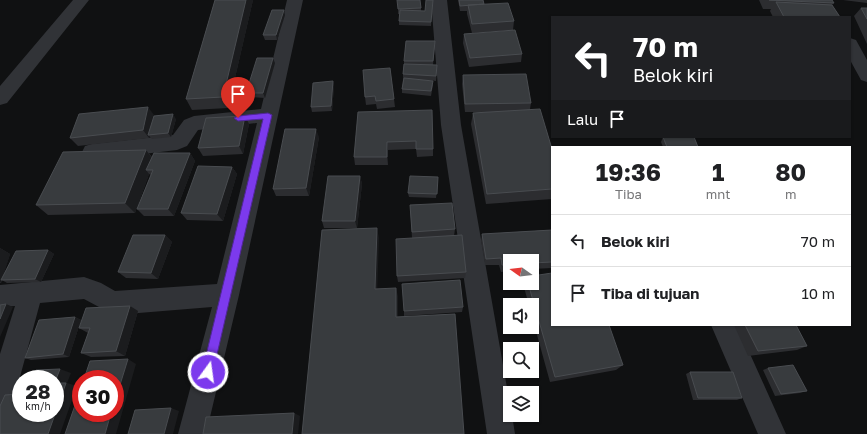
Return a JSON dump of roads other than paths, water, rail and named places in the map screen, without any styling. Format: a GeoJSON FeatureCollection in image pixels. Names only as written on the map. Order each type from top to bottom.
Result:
{"type":"FeatureCollection","features":[{"type":"Feature","properties":{"kind":"street"},"geometry":{"type":"LineString","coordinates":[[0,98],[81,0]]}},
{"type":"Feature","properties":{"kind":"street"},"geometry":{"type":"LineString","coordinates":[[192,434],[227,295],[295,0]]}},
{"type":"Feature","properties":{"kind":"street"},"geometry":{"type":"LineString","coordinates":[[439,0],[451,125],[500,434]]}},
{"type":"Feature","properties":{"kind":"street"},"geometry":{"type":"LineString","coordinates":[[851,46],[867,76]]}},
{"type":"Feature","properties":{"kind":"street"},"geometry":{"type":"LineString","coordinates":[[92,152],[174,143],[180,140],[187,128],[194,123],[268,115]]}},
{"type":"Feature","properties":{"kind":"street"},"geometry":{"type":"LineString","coordinates":[[0,296],[84,288],[92,289],[106,299],[117,303],[160,298],[227,295]]}},
{"type":"Feature","properties":{"kind":"street"},"geometry":{"type":"LineString","coordinates":[[0,399],[31,293]]}},
{"type":"Feature","properties":{"kind":"street"},"geometry":{"type":"LineString","coordinates":[[724,326],[772,434]]}}]}
